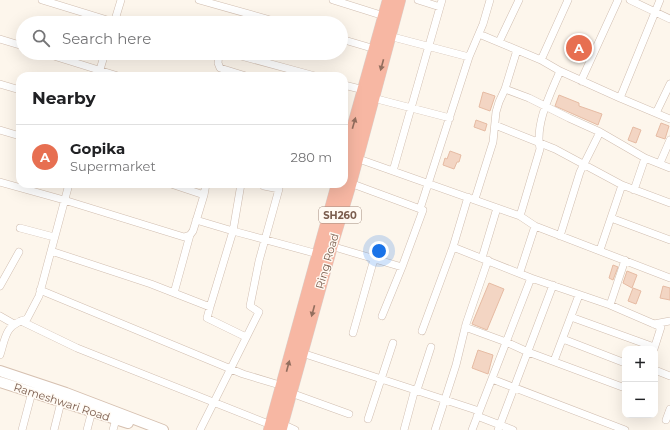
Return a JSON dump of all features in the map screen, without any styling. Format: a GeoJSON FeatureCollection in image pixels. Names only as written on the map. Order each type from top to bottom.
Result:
{"type":"FeatureCollection","features":[{"type":"Feature","properties":{"kind":"highway","name":"Ring Road"},"geometry":{"type":"LineString","coordinates":[[368,94],[375,49],[389,0]]}},
{"type":"Feature","properties":{"kind":"highway","name":"Ring Road"},"geometry":{"type":"LineString","coordinates":[[348,154],[389,36],[399,0]]}},
{"type":"Feature","properties":{"kind":"highway","name":"Ring Road"},"geometry":{"type":"LineString","coordinates":[[287,389],[302,353],[331,246],[339,188]]}},
{"type":"Feature","properties":{"kind":"highway","name":"Ring Road"},"geometry":{"type":"LineString","coordinates":[[276,427],[287,389],[318,254],[339,188]]}},
{"type":"Feature","properties":{"kind":"main road"},"geometry":{"type":"LineString","coordinates":[[0,371],[93,408],[163,430]]}},
{"type":"Feature","properties":{"kind":"main road","name":"Rameshwari Road"},"geometry":{"type":"LineString","coordinates":[[0,382],[61,402],[93,408],[116,419],[146,430]]}},
{"type":"Feature","properties":{"kind":"street"},"geometry":{"type":"LineString","coordinates":[[42,0],[93,16]]}},
{"type":"Feature","properties":{"kind":"street"},"geometry":{"type":"LineString","coordinates":[[117,16],[121,0]]}},
{"type":"Feature","properties":{"kind":"street"},"geometry":{"type":"LineString","coordinates":[[199,0],[256,16]]}},
{"type":"Feature","properties":{"kind":"street"},"geometry":{"type":"LineString","coordinates":[[333,0],[384,16]]}},
{"type":"Feature","properties":{"kind":"street"},"geometry":{"type":"LineString","coordinates":[[393,171],[441,4],[418,0]]}},
{"type":"Feature","properties":{"kind":"street"},"geometry":{"type":"LineString","coordinates":[[420,209],[427,183],[450,118],[469,57],[483,24],[490,0]]}},
{"type":"Feature","properties":{"kind":"street"},"geometry":{"type":"LineString","coordinates":[[499,42],[519,0]]}},
{"type":"Feature","properties":{"kind":"street"},"geometry":{"type":"LineString","coordinates":[[541,60],[568,0]]}},
{"type":"Feature","properties":{"kind":"street"},"geometry":{"type":"LineString","coordinates":[[581,81],[618,0]]}},
{"type":"Feature","properties":{"kind":"street"},"geometry":{"type":"LineString","coordinates":[[630,0],[670,19]]}},
{"type":"Feature","properties":{"kind":"street"},"geometry":{"type":"LineString","coordinates":[[620,98],[660,0]]}},
{"type":"Feature","properties":{"kind":"street"},"geometry":{"type":"LineString","coordinates":[[479,34],[541,60],[581,81],[670,119]]}},
{"type":"Feature","properties":{"kind":"street"},"geometry":{"type":"LineString","coordinates":[[389,36],[469,57]]}},
{"type":"Feature","properties":{"kind":"street"},"geometry":{"type":"LineString","coordinates":[[0,39],[16,44]]}},
{"type":"Feature","properties":{"kind":"street"},"geometry":{"type":"LineString","coordinates":[[348,41],[375,49]]}},
{"type":"Feature","properties":{"kind":"street"},"geometry":{"type":"LineString","coordinates":[[422,332],[493,142],[499,102],[505,89],[517,50]]}},
{"type":"Feature","properties":{"kind":"street"},"geometry":{"type":"LineString","coordinates":[[63,60],[96,72]]}},
{"type":"Feature","properties":{"kind":"street"},"geometry":{"type":"LineString","coordinates":[[99,72],[103,60]]}},
{"type":"Feature","properties":{"kind":"street"},"geometry":{"type":"LineString","coordinates":[[219,60],[220,68],[233,72]]}},
{"type":"Feature","properties":{"kind":"street"},"geometry":{"type":"LineString","coordinates":[[256,60],[300,72]]}},
{"type":"Feature","properties":{"kind":"street"},"geometry":{"type":"LineString","coordinates":[[520,216],[540,149],[538,141],[539,131],[546,107],[560,71]]}},
{"type":"Feature","properties":{"kind":"street"},"geometry":{"type":"LineString","coordinates":[[0,84],[16,89]]}},
{"type":"Feature","properties":{"kind":"street"},"geometry":{"type":"LineString","coordinates":[[656,113],[670,84]]}},
{"type":"Feature","properties":{"kind":"street"},"geometry":{"type":"LineString","coordinates":[[348,86],[411,108],[450,118]]}},
{"type":"Feature","properties":{"kind":"street"},"geometry":{"type":"LineString","coordinates":[[505,89],[529,98],[600,132],[645,158],[670,168]]}},
{"type":"Feature","properties":{"kind":"street"},"geometry":{"type":"LineString","coordinates":[[495,125],[538,141],[584,163],[622,185],[670,203]]}},
{"type":"Feature","properties":{"kind":"street"},"geometry":{"type":"LineString","coordinates":[[0,130],[16,135]]}},
{"type":"Feature","properties":{"kind":"street"},"geometry":{"type":"LineString","coordinates":[[560,236],[584,163],[600,132]]}},
{"type":"Feature","properties":{"kind":"street"},"geometry":{"type":"LineString","coordinates":[[660,163],[670,140]]}},
{"type":"Feature","properties":{"kind":"street"},"geometry":{"type":"LineString","coordinates":[[348,157],[393,171],[520,216],[535,226],[670,278]]}},
{"type":"Feature","properties":{"kind":"street"},"geometry":{"type":"LineString","coordinates":[[634,190],[645,158]]}},
{"type":"Feature","properties":{"kind":"street"},"geometry":{"type":"LineString","coordinates":[[0,182],[16,186]]}},
{"type":"Feature","properties":{"kind":"street"},"geometry":{"type":"LineString","coordinates":[[600,250],[622,185]]}},
{"type":"Feature","properties":{"kind":"street"},"geometry":{"type":"LineString","coordinates":[[348,186],[423,210],[382,316]]}},
{"type":"Feature","properties":{"kind":"street"},"geometry":{"type":"LineString","coordinates":[[21,188],[184,237],[190,235]]}},
{"type":"Feature","properties":{"kind":"street"},"geometry":{"type":"LineString","coordinates":[[0,355],[9,328],[14,324],[27,319],[39,296],[68,188]]}},
{"type":"Feature","properties":{"kind":"street"},"geometry":{"type":"LineString","coordinates":[[183,188],[204,195]]}},
{"type":"Feature","properties":{"kind":"street"},"geometry":{"type":"LineString","coordinates":[[174,293],[190,235],[193,231],[205,188]]}},
{"type":"Feature","properties":{"kind":"street"},"geometry":{"type":"LineString","coordinates":[[240,188],[233,231],[207,318],[246,337]]}},
{"type":"Feature","properties":{"kind":"street"},"geometry":{"type":"LineString","coordinates":[[200,430],[259,312],[250,306],[259,261],[279,190],[272,188]]}},
{"type":"Feature","properties":{"kind":"street"},"geometry":{"type":"LineString","coordinates":[[435,430],[456,365],[485,259],[497,208]]}},
{"type":"Feature","properties":{"kind":"street"},"geometry":{"type":"LineString","coordinates":[[610,218],[670,240]]}},
{"type":"Feature","properties":{"kind":"street"},"geometry":{"type":"LineString","coordinates":[[196,220],[318,254]]}},
{"type":"Feature","properties":{"kind":"street"},"geometry":{"type":"LineString","coordinates":[[520,272],[535,226]]}},
{"type":"Feature","properties":{"kind":"street"},"geometry":{"type":"LineString","coordinates":[[20,228],[54,237]]}},
{"type":"Feature","properties":{"kind":"street"},"geometry":{"type":"LineString","coordinates":[[331,246],[402,267]]}},
{"type":"Feature","properties":{"kind":"street"},"geometry":{"type":"LineString","coordinates":[[453,247],[520,272],[531,278],[610,305],[661,327],[655,346]]}},
{"type":"Feature","properties":{"kind":"street"},"geometry":{"type":"LineString","coordinates":[[51,251],[151,284],[210,307]]}},
{"type":"Feature","properties":{"kind":"street"},"geometry":{"type":"LineString","coordinates":[[0,286],[19,252]]}},
{"type":"Feature","properties":{"kind":"street"},"geometry":{"type":"LineString","coordinates":[[353,333],[374,259]]}},
{"type":"Feature","properties":{"kind":"street"},"geometry":{"type":"LineString","coordinates":[[610,305],[625,260]]}},
{"type":"Feature","properties":{"kind":"street"},"geometry":{"type":"LineString","coordinates":[[472,430],[531,278]]}},
{"type":"Feature","properties":{"kind":"street"},"geometry":{"type":"LineString","coordinates":[[499,427],[552,285]]}},
{"type":"Feature","properties":{"kind":"street"},"geometry":{"type":"LineString","coordinates":[[40,290],[243,374],[287,389],[349,414]]}},
{"type":"Feature","properties":{"kind":"street"},"geometry":{"type":"LineString","coordinates":[[554,362],[579,295]]}},
{"type":"Feature","properties":{"kind":"street"},"geometry":{"type":"LineString","coordinates":[[0,316],[14,324]]}},
{"type":"Feature","properties":{"kind":"street"},"geometry":{"type":"LineString","coordinates":[[571,317],[649,346]]}},
{"type":"Feature","properties":{"kind":"street"},"geometry":{"type":"LineString","coordinates":[[21,321],[77,348],[276,427],[295,430]]}},
{"type":"Feature","properties":{"kind":"street"},"geometry":{"type":"LineString","coordinates":[[654,324],[670,321]]}},
{"type":"Feature","properties":{"kind":"street"},"geometry":{"type":"LineString","coordinates":[[465,328],[506,342],[528,352],[622,387]]}},
{"type":"Feature","properties":{"kind":"street"},"geometry":{"type":"LineString","coordinates":[[563,339],[622,362]]}},
{"type":"Feature","properties":{"kind":"street"},"geometry":{"type":"LineString","coordinates":[[368,419],[393,343]]}},
{"type":"Feature","properties":{"kind":"street"},"geometry":{"type":"LineString","coordinates":[[404,430],[416,389],[431,347]]}},
{"type":"Feature","properties":{"kind":"street"},"geometry":{"type":"LineString","coordinates":[[302,353],[444,399],[478,414],[499,427],[513,430]]}},
{"type":"Feature","properties":{"kind":"street"},"geometry":{"type":"LineString","coordinates":[[658,371],[670,376]]}},
{"type":"Feature","properties":{"kind":"street"},"geometry":{"type":"LineString","coordinates":[[492,379],[625,430]]}},
{"type":"Feature","properties":{"kind":"street"},"geometry":{"type":"LineString","coordinates":[[22,430],[32,392]]}},
{"type":"Feature","properties":{"kind":"street"},"geometry":{"type":"LineString","coordinates":[[54,430],[61,402]]}},
{"type":"Feature","properties":{"kind":"street"},"geometry":{"type":"LineString","coordinates":[[87,430],[93,408]]}},
{"type":"Feature","properties":{"kind":"street"},"geometry":{"type":"LineString","coordinates":[[666,420],[670,409]]}},
{"type":"Feature","properties":{"kind":"street"},"geometry":{"type":"LineString","coordinates":[[113,430],[116,419]]}},
{"type":"Feature","properties":{"kind":"building"},"geometry":{"type":"Polygon","coordinates":[[[483,92],[495,96],[490,111],[479,107],[483,92]]]}},
{"type":"Feature","properties":{"kind":"building"},"geometry":{"type":"Polygon","coordinates":[[[559,95],[579,103],[579,106],[602,114],[598,125],[555,106],[559,95]]]}},
{"type":"Feature","properties":{"kind":"building"},"geometry":{"type":"Polygon","coordinates":[[[476,120],[487,124],[485,131],[474,127],[476,120]]]}},
{"type":"Feature","properties":{"kind":"building"},"geometry":{"type":"Polygon","coordinates":[[[661,123],[669,126],[665,139],[656,136],[661,123]]]}},
{"type":"Feature","properties":{"kind":"building"},"geometry":{"type":"Polygon","coordinates":[[[633,127],[641,130],[636,143],[628,140],[633,127]]]}},
{"type":"Feature","properties":{"kind":"building"},"geometry":{"type":"Polygon","coordinates":[[[450,151],[461,155],[459,162],[457,162],[454,169],[443,165],[445,158],[447,159],[450,151]]]}},
{"type":"Feature","properties":{"kind":"building"},"geometry":{"type":"Polygon","coordinates":[[[613,265],[618,267],[613,280],[609,278],[613,265]]]}},
{"type":"Feature","properties":{"kind":"building"},"geometry":{"type":"Polygon","coordinates":[[[627,271],[637,275],[632,288],[623,283],[627,271]]]}},
{"type":"Feature","properties":{"kind":"building"},"geometry":{"type":"Polygon","coordinates":[[[489,283],[504,289],[487,330],[472,324],[489,283]]]}},
{"type":"Feature","properties":{"kind":"building"},"geometry":{"type":"Polygon","coordinates":[[[663,286],[670,288],[670,300],[660,298],[663,286]]]}},
{"type":"Feature","properties":{"kind":"building"},"geometry":{"type":"Polygon","coordinates":[[[633,288],[641,291],[636,304],[628,301],[633,288]]]}},
{"type":"Feature","properties":{"kind":"building"},"geometry":{"type":"Polygon","coordinates":[[[478,350],[493,355],[488,374],[472,368],[478,350]]]}},
{"type":"Feature","properties":{"kind":"place","name":"Gopika"},"geometry":{"type":"Point","coordinates":[579,48]}}]}
